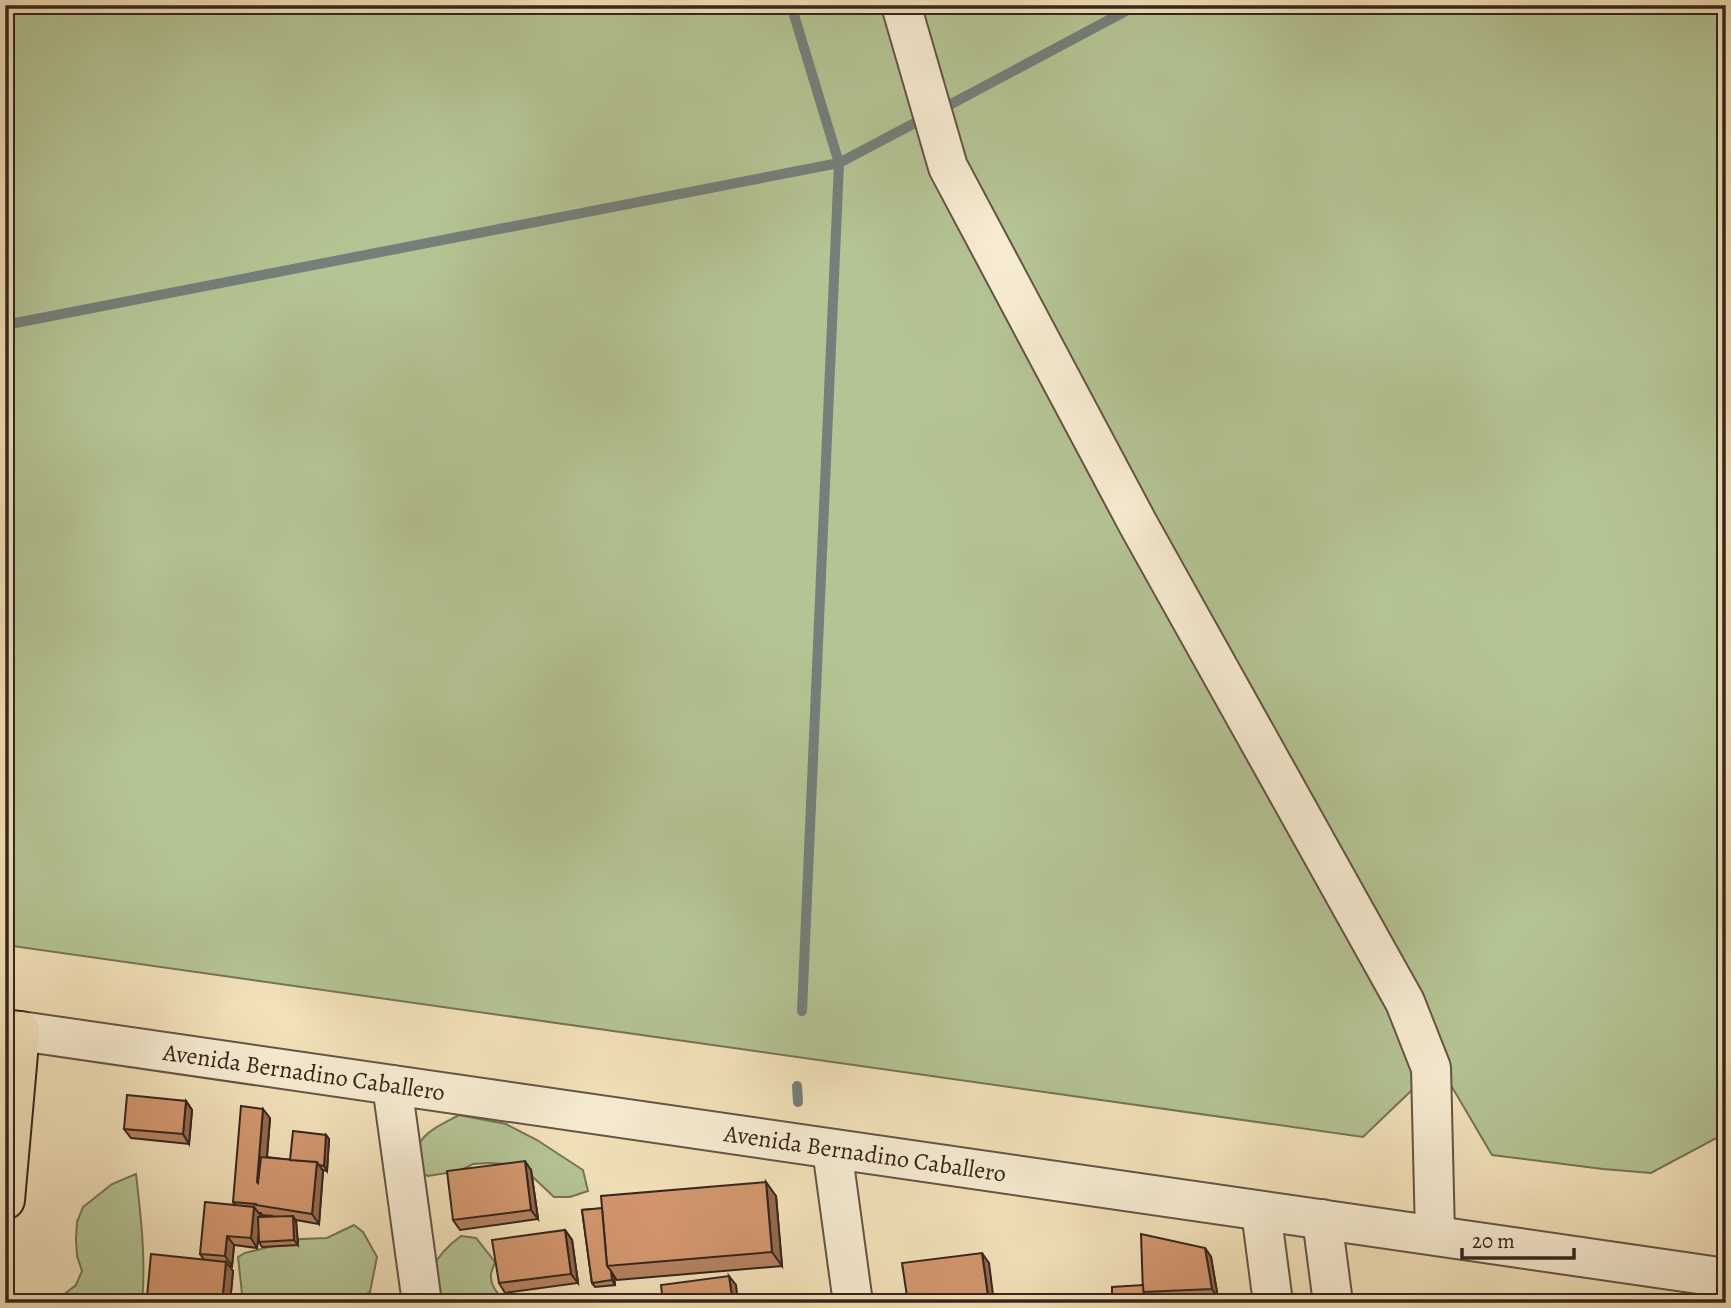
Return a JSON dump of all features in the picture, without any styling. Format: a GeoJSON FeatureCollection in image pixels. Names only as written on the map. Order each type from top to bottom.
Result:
{"type":"FeatureCollection","features":[{"type":"Feature","properties":{"kind":"main road"},"geometry":{"type":"LineString","coordinates":[[5,1200],[12,1030]]}},
{"type":"Feature","properties":{"kind":"street"},"geometry":{"type":"LineString","coordinates":[[901,5],[948,167],[1138,524],[1405,1002],[1431,1068],[1435,1235]]}},
{"type":"Feature","properties":{"kind":"street","name":"Avenida Bernadino Caballero"},"geometry":{"type":"LineString","coordinates":[[12,1030],[1726,1278]]}},
{"type":"Feature","properties":{"kind":"street"},"geometry":{"type":"LineString","coordinates":[[392,1085],[422,1303]]}},
{"type":"Feature","properties":{"kind":"street"},"geometry":{"type":"LineString","coordinates":[[832,1149],[853,1303]]}},
{"type":"Feature","properties":{"kind":"street"},"geometry":{"type":"LineString","coordinates":[[1261,1211],[1273,1303]]}},
{"type":"Feature","properties":{"kind":"street"},"geometry":{"type":"LineString","coordinates":[[1322,1219],[1333,1303]]}},
{"type":"Feature","properties":{"kind":"green space"},"geometry":{"type":"Polygon","coordinates":[[[5,5],[1726,5],[1726,1133],[1651,1173],[1603,1169],[1492,1155],[1452,1087],[1411,1091],[1363,1137],[5,945],[5,5]]]}},
{"type":"Feature","properties":{"kind":"green space"},"geometry":{"type":"Polygon","coordinates":[[[459,1115],[506,1124],[537,1140],[583,1170],[588,1191],[570,1197],[554,1197],[520,1165],[473,1164],[459,1171],[428,1176],[411,1170],[417,1148],[426,1135],[459,1115]]]}},
{"type":"Feature","properties":{"kind":"green space"},"geometry":{"type":"Polygon","coordinates":[[[136,1174],[143,1255],[142,1303],[53,1303],[76,1285],[82,1271],[77,1256],[76,1239],[77,1222],[83,1207],[112,1184],[136,1174]]]}},
{"type":"Feature","properties":{"kind":"green space"},"geometry":{"type":"Polygon","coordinates":[[[354,1225],[363,1232],[377,1257],[370,1292],[350,1303],[243,1303],[238,1257],[301,1239],[327,1238],[354,1225]]]}},
{"type":"Feature","properties":{"kind":"green space"},"geometry":{"type":"Polygon","coordinates":[[[461,1236],[476,1238],[495,1262],[491,1274],[494,1288],[512,1303],[440,1303],[429,1272],[443,1252],[461,1236]]]}},
{"type":"Feature","properties":{"kind":"building"},"geometry":{"type":"Polygon","coordinates":[[[127,1095],[186,1101],[183,1134],[124,1129],[127,1095]]]}},
{"type":"Feature","properties":{"kind":"building"},"geometry":{"type":"Polygon","coordinates":[[[241,1106],[263,1109],[258,1183],[261,1157],[317,1162],[312,1214],[233,1202],[241,1106]]]}},
{"type":"Feature","properties":{"kind":"building"},"geometry":{"type":"Polygon","coordinates":[[[293,1131],[326,1135],[324,1166],[317,1162],[290,1160],[293,1131]]]}},
{"type":"Feature","properties":{"kind":"building"},"geometry":{"type":"Polygon","coordinates":[[[525,1161],[531,1210],[453,1220],[447,1171],[525,1161]]]}},
{"type":"Feature","properties":{"kind":"building"},"geometry":{"type":"Polygon","coordinates":[[[766,1182],[772,1252],[607,1266],[601,1196],[766,1182]]]}},
{"type":"Feature","properties":{"kind":"building"},"geometry":{"type":"Polygon","coordinates":[[[205,1202],[254,1207],[251,1238],[227,1236],[225,1256],[200,1254],[205,1202]]]}},
{"type":"Feature","properties":{"kind":"building"},"geometry":{"type":"Polygon","coordinates":[[[602,1208],[607,1266],[612,1280],[592,1283],[582,1210],[602,1208]]]}},
{"type":"Feature","properties":{"kind":"building"},"geometry":{"type":"Polygon","coordinates":[[[293,1216],[294,1240],[259,1242],[258,1217],[293,1216]]]}},
{"type":"Feature","properties":{"kind":"building"},"geometry":{"type":"Polygon","coordinates":[[[565,1230],[571,1274],[499,1283],[492,1240],[565,1230]]]}},
{"type":"Feature","properties":{"kind":"building"},"geometry":{"type":"Polygon","coordinates":[[[1141,1234],[1205,1248],[1212,1289],[1143,1292],[1141,1234]]]}},
{"type":"Feature","properties":{"kind":"building"},"geometry":{"type":"Polygon","coordinates":[[[982,1253],[989,1303],[908,1303],[902,1263],[982,1253]]]}},
{"type":"Feature","properties":{"kind":"building"},"geometry":{"type":"Polygon","coordinates":[[[151,1254],[226,1262],[222,1303],[147,1297],[151,1254]]]}},
{"type":"Feature","properties":{"kind":"building"},"geometry":{"type":"Polygon","coordinates":[[[729,1276],[733,1303],[663,1303],[661,1285],[729,1276]]]}},
{"type":"Feature","properties":{"kind":"building"},"geometry":{"type":"Polygon","coordinates":[[[1143,1285],[1144,1298],[1112,1300],[1112,1287],[1143,1285]]]}},
{"type":"Feature","properties":{"kind":"waterway"},"geometry":{"type":"LineString","coordinates":[[5,325],[839,163],[791,5]]}},
{"type":"Feature","properties":{"kind":"waterway"},"geometry":{"type":"LineString","coordinates":[[940,110],[1137,5]]}},
{"type":"Feature","properties":{"kind":"waterway"},"geometry":{"type":"LineString","coordinates":[[802,1011],[839,163],[926,117]]}},
{"type":"Feature","properties":{"kind":"waterway"},"geometry":{"type":"LineString","coordinates":[[797,1086],[798,1102]]}}]}
